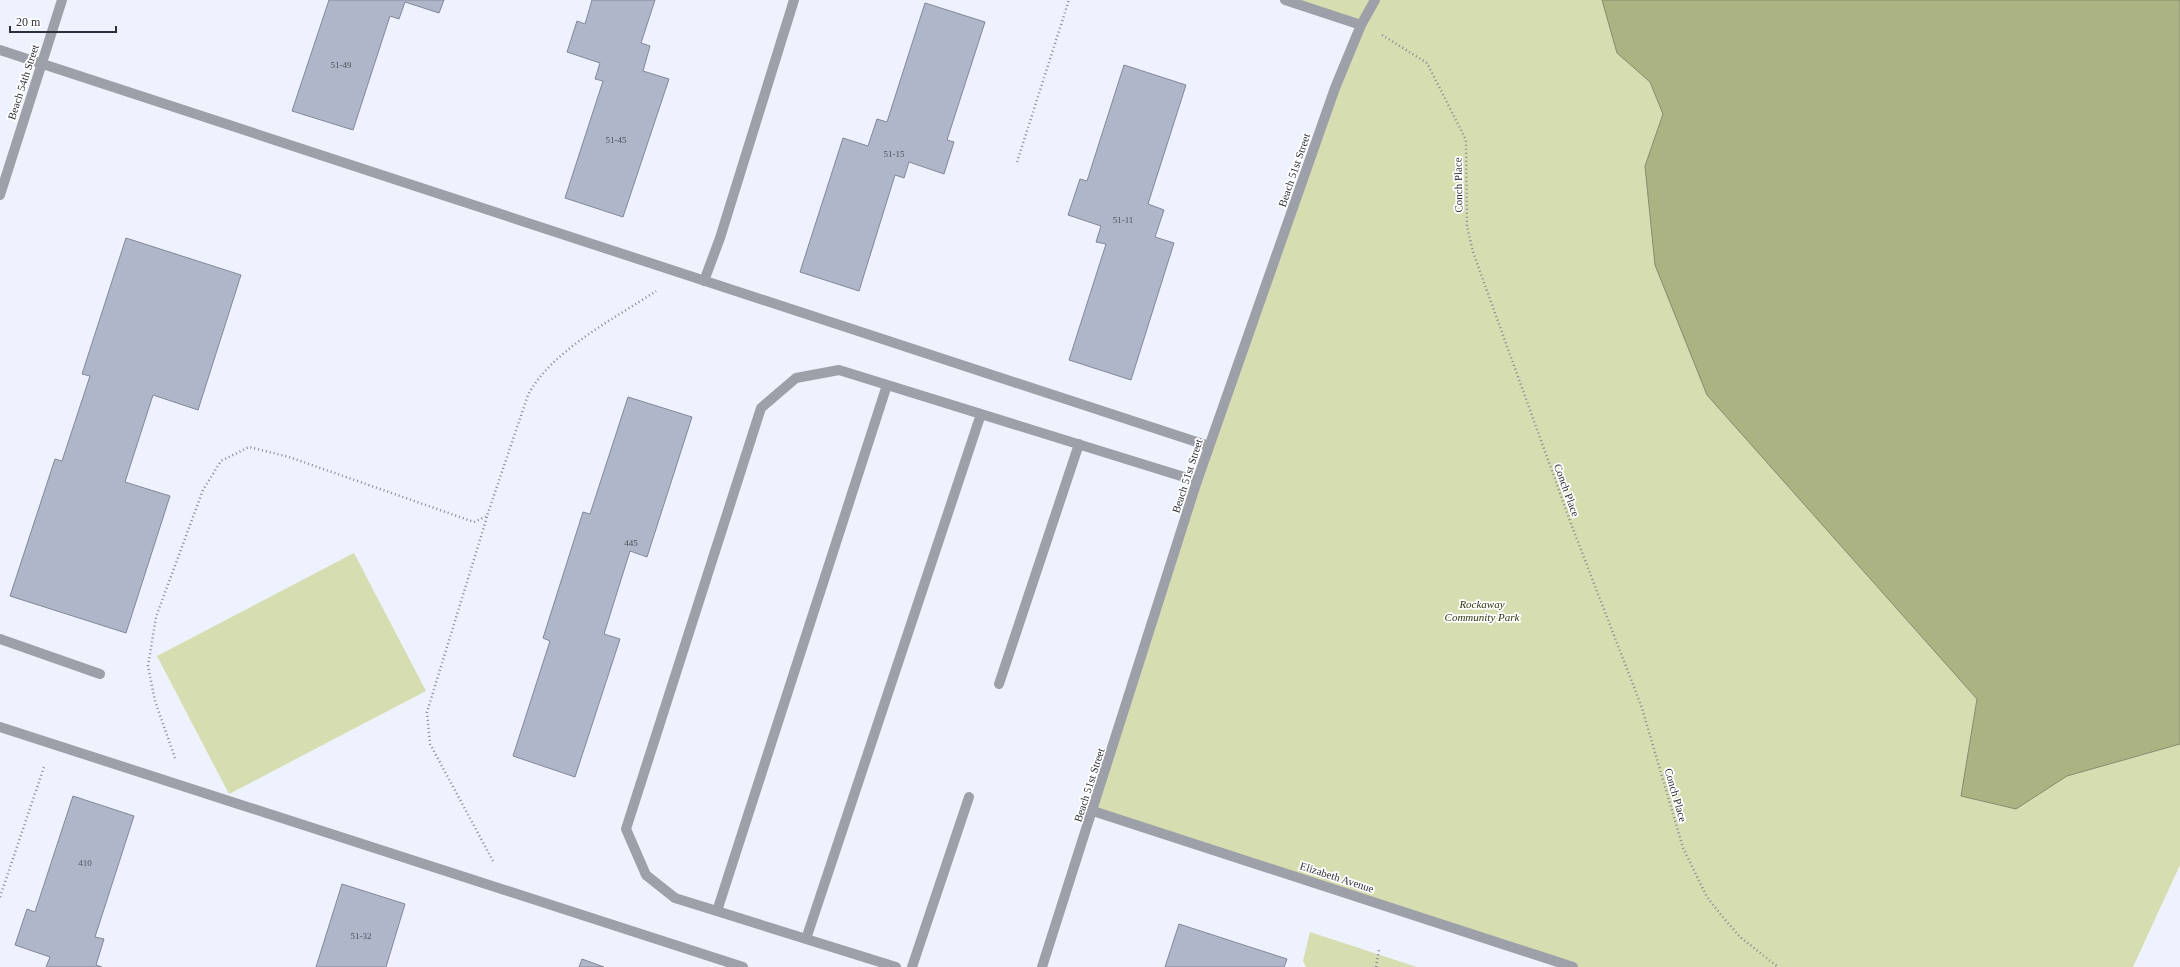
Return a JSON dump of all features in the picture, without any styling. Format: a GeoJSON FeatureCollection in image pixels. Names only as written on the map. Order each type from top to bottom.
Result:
{"type":"FeatureCollection","features":[{"type":"Feature","properties":{"kind":"street","name":"Beach 54th Street"},"geometry":{"type":"LineString","coordinates":[[0,194],[3,173],[42,64],[62,0]]}},
{"type":"Feature","properties":{"kind":"street"},"geometry":{"type":"LineString","coordinates":[[704,281],[720,238],[794,0]]}},
{"type":"Feature","properties":{"kind":"street"},"geometry":{"type":"LineString","coordinates":[[1285,0],[1361,25]]}},
{"type":"Feature","properties":{"kind":"street","name":"Beach 51st Street"},"geometry":{"type":"LineString","coordinates":[[1042,967],[1209,446],[1335,88],[1361,25],[1375,0]]}},
{"type":"Feature","properties":{"kind":"street"},"geometry":{"type":"LineString","coordinates":[[0,50],[1209,446]]}},
{"type":"Feature","properties":{"kind":"street"},"geometry":{"type":"LineString","coordinates":[[896,967],[675,898],[646,875],[626,830],[761,408],[796,378],[839,370],[1197,481]]}},
{"type":"Feature","properties":{"kind":"street"},"geometry":{"type":"LineString","coordinates":[[718,911],[887,385]]}},
{"type":"Feature","properties":{"kind":"street"},"geometry":{"type":"LineString","coordinates":[[806,939],[981,414]]}},
{"type":"Feature","properties":{"kind":"street"},"geometry":{"type":"LineString","coordinates":[[999,684],[1079,444]]}},
{"type":"Feature","properties":{"kind":"street"},"geometry":{"type":"LineString","coordinates":[[0,639],[100,674]]}},
{"type":"Feature","properties":{"kind":"street"},"geometry":{"type":"LineString","coordinates":[[0,727],[743,967]]}},
{"type":"Feature","properties":{"kind":"street"},"geometry":{"type":"LineString","coordinates":[[912,967],[969,797]]}},
{"type":"Feature","properties":{"kind":"street","name":"Elizabeth Avenue"},"geometry":{"type":"LineString","coordinates":[[1093,811],[1573,967]]}},
{"type":"Feature","properties":{"kind":"path"},"geometry":{"type":"LineString","coordinates":[[1017,162],[1069,0]]}},
{"type":"Feature","properties":{"kind":"path","name":"Conch Place"},"geometry":{"type":"LineString","coordinates":[[1361,25],[1408,50],[1427,63],[1466,140],[1467,226],[1473,252],[1573,528],[1642,708],[1683,848],[1707,897],[1722,916],[1740,937],[1778,967]]}},
{"type":"Feature","properties":{"kind":"path"},"geometry":{"type":"LineString","coordinates":[[509,891],[430,744],[427,712],[487,516],[528,395],[536,380],[565,352],[682,274]]}},
{"type":"Feature","properties":{"kind":"path"},"geometry":{"type":"LineString","coordinates":[[185,786],[155,701],[148,666],[156,617],[203,490],[221,461],[249,447],[289,457],[474,522],[487,516]]}},
{"type":"Feature","properties":{"kind":"path"},"geometry":{"type":"LineString","coordinates":[[0,897],[51,743]]}},
{"type":"Feature","properties":{"kind":"path"},"geometry":{"type":"LineString","coordinates":[[1376,967],[1379,950]]}},
{"type":"Feature","properties":{"kind":"green space","name":"Rockaway Community Park"},"geometry":{"type":"Polygon","coordinates":[[[1285,0],[1602,0],[1617,53],[1650,82],[1663,114],[1645,166],[1707,395],[1977,699],[1961,796],[2016,809],[2067,776],[2180,744],[2180,865],[2133,967],[1573,967],[1093,811],[1197,481],[1360,25],[1285,0]]]}},
{"type":"Feature","properties":{"kind":"green space"},"geometry":{"type":"Polygon","coordinates":[[[354,553],[426,691],[229,794],[157,656],[354,553]]]}},
{"type":"Feature","properties":{"kind":"green space"},"geometry":{"type":"Polygon","coordinates":[[[1310,932],[1417,967],[1306,967],[1303,961],[1310,932]]]}},
{"type":"Feature","properties":{"kind":"shaded area"},"geometry":{"type":"Polygon","coordinates":[[[1602,0],[2180,0],[2180,744],[2067,776],[2016,809],[1961,796],[1977,699],[1707,395],[1655,265],[1645,166],[1663,114],[1650,82],[1617,53],[1602,0]]]}},
{"type":"Feature","properties":{"kind":"building"},"geometry":{"type":"Polygon","coordinates":[[[329,0],[444,0],[439,13],[405,2],[399,19],[390,16],[353,130],[292,111],[329,0]]]}},
{"type":"Feature","properties":{"kind":"building"},"geometry":{"type":"Polygon","coordinates":[[[592,0],[655,0],[641,43],[650,46],[643,71],[669,79],[623,217],[565,198],[603,81],[595,79],[600,63],[567,52],[577,21],[585,24],[592,0]]]}},
{"type":"Feature","properties":{"kind":"building"},"geometry":{"type":"Polygon","coordinates":[[[925,3],[985,22],[947,140],[954,142],[944,174],[909,162],[904,178],[895,175],[859,291],[800,272],[843,138],[868,146],[877,119],[887,122],[925,3]]]}},
{"type":"Feature","properties":{"kind":"building"},"geometry":{"type":"Polygon","coordinates":[[[1124,65],[1186,85],[1148,204],[1164,210],[1155,237],[1174,243],[1131,380],[1069,360],[1106,244],[1096,242],[1101,226],[1068,215],[1080,179],[1087,181],[1124,65]]]}},
{"type":"Feature","properties":{"kind":"building"},"geometry":{"type":"Polygon","coordinates":[[[126,238],[241,275],[198,410],[153,395],[125,482],[170,496],[126,633],[10,596],[55,459],[62,461],[90,376],[82,374],[126,238]]]}},
{"type":"Feature","properties":{"kind":"building"},"geometry":{"type":"Polygon","coordinates":[[[628,397],[692,417],[647,557],[630,551],[604,634],[620,639],[575,777],[513,756],[550,641],[543,638],[583,512],[590,514],[628,397]]]}},
{"type":"Feature","properties":{"kind":"building"},"geometry":{"type":"Polygon","coordinates":[[[73,796],[134,816],[95,937],[104,939],[96,965],[102,967],[46,967],[50,957],[15,945],[27,909],[35,912],[73,796]]]}},
{"type":"Feature","properties":{"kind":"building"},"geometry":{"type":"Polygon","coordinates":[[[342,884],[405,904],[386,967],[316,967],[342,884]]]}},
{"type":"Feature","properties":{"kind":"building"},"geometry":{"type":"Polygon","coordinates":[[[1179,924],[1287,959],[1284,967],[1165,967],[1179,924]]]}},
{"type":"Feature","properties":{"kind":"building"},"geometry":{"type":"Polygon","coordinates":[[[582,959],[604,967],[579,967],[582,959]]]}}]}
